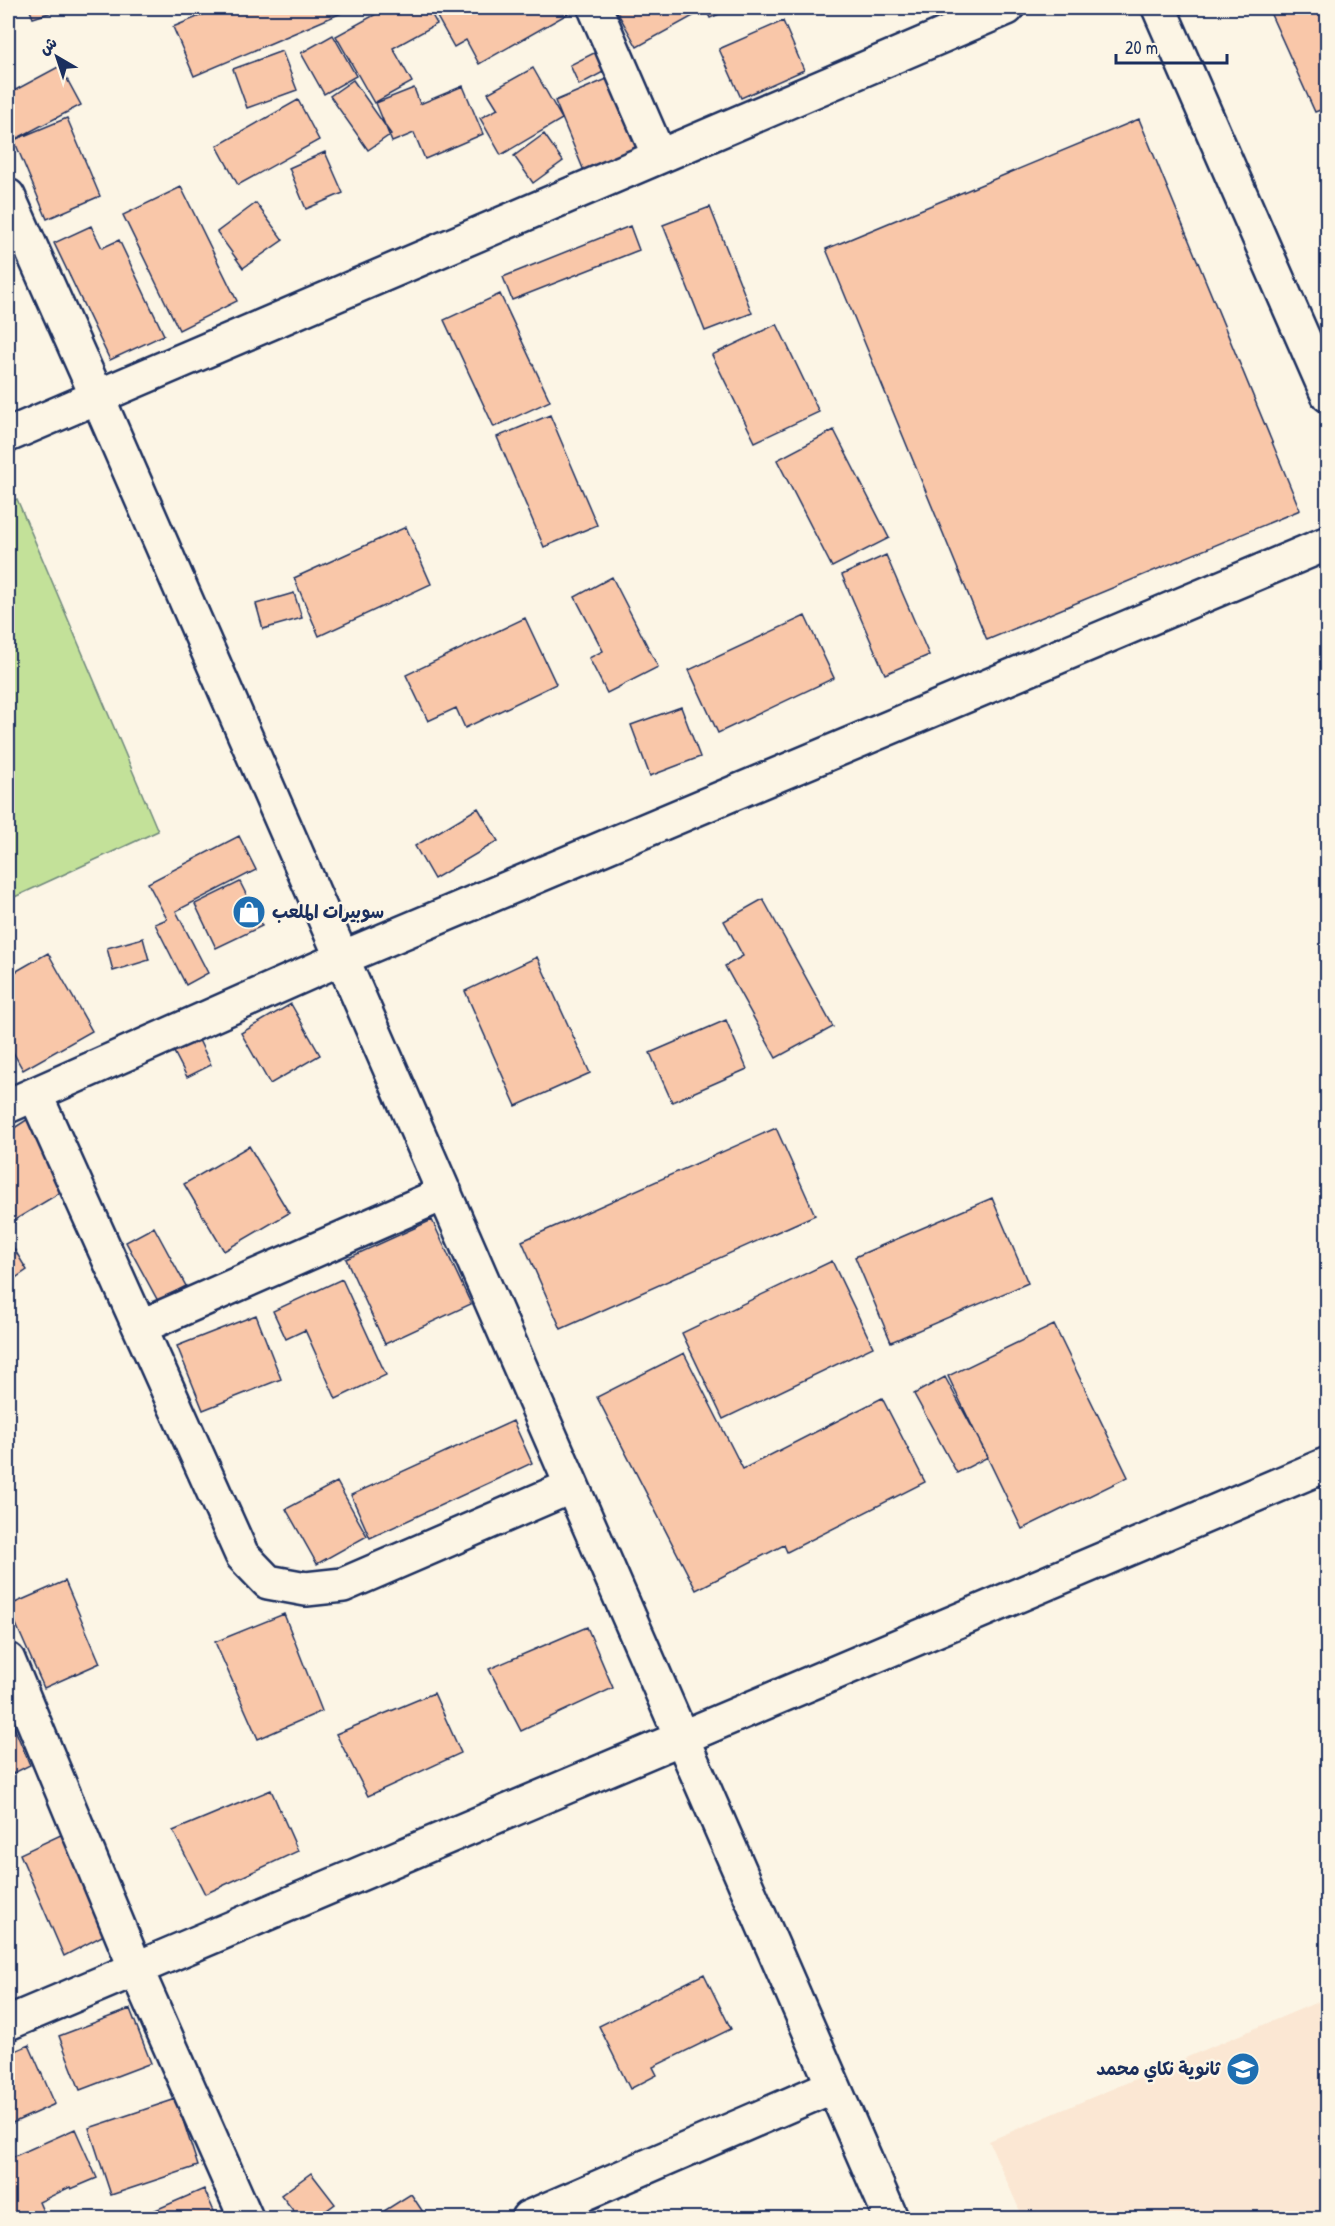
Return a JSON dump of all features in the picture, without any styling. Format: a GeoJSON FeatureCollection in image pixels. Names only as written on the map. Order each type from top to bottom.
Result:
{"type":"FeatureCollection","features":[{"type":"Feature","properties":{"kind":"street"},"geometry":{"type":"LineString","coordinates":[[595,8],[659,156]]}},
{"type":"Feature","properties":{"kind":"street"},"geometry":{"type":"LineString","coordinates":[[8,435],[1007,8]]}},
{"type":"Feature","properties":{"kind":"street"},"geometry":{"type":"LineString","coordinates":[[1159,8],[1328,395]]}},
{"type":"Feature","properties":{"kind":"street"},"geometry":{"type":"LineString","coordinates":[[8,196],[891,2218]]}},
{"type":"Feature","properties":{"kind":"street"},"geometry":{"type":"LineString","coordinates":[[572,1486],[343,1585],[306,1589],[268,1582],[242,1555],[140,1327],[21,1100],[342,958],[1328,543]]}},
{"type":"Feature","properties":{"kind":"street"},"geometry":{"type":"LineString","coordinates":[[140,1327],[445,1193]]}},
{"type":"Feature","properties":{"kind":"street"},"geometry":{"type":"LineString","coordinates":[[8,2023],[1328,1464]]}},
{"type":"Feature","properties":{"kind":"street"},"geometry":{"type":"LineString","coordinates":[[8,1660],[136,1969],[246,2218]]}},
{"type":"Feature","properties":{"kind":"street"},"geometry":{"type":"LineString","coordinates":[[528,2218],[833,2086]]}},
{"type":"Feature","properties":{"kind":"shaded area","name":"ثانوية نكاي محمد"},"geometry":{"type":"Polygon","coordinates":[[[1327,1998],[1327,2218],[1023,2218],[989,2141],[1327,1998]]]}},
{"type":"Feature","properties":{"kind":"green space"},"geometry":{"type":"Polygon","coordinates":[[[17,499],[158,831],[8,900],[8,503],[17,499]]]}},
{"type":"Feature","properties":{"kind":"building"},"geometry":{"type":"Polygon","coordinates":[[[29,8],[65,8],[33,18],[29,8]]]}},
{"type":"Feature","properties":{"kind":"building"},"geometry":{"type":"Polygon","coordinates":[[[219,8],[353,8],[194,76],[173,27],[219,8]]]}},
{"type":"Feature","properties":{"kind":"building"},"geometry":{"type":"Polygon","coordinates":[[[387,8],[428,8],[437,24],[393,48],[412,82],[374,103],[336,36],[387,8]]]}},
{"type":"Feature","properties":{"kind":"building"},"geometry":{"type":"Polygon","coordinates":[[[449,8],[578,8],[479,64],[466,40],[454,47],[436,15],[449,8]]]}},
{"type":"Feature","properties":{"kind":"building"},"geometry":{"type":"Polygon","coordinates":[[[615,8],[691,8],[695,15],[637,47],[615,8]]]}},
{"type":"Feature","properties":{"kind":"building"},"geometry":{"type":"Polygon","coordinates":[[[705,8],[733,8],[710,18],[705,8]]]}},
{"type":"Feature","properties":{"kind":"building"},"geometry":{"type":"Polygon","coordinates":[[[932,8],[963,8],[933,15],[932,8]]]}},
{"type":"Feature","properties":{"kind":"building"},"geometry":{"type":"Polygon","coordinates":[[[1268,8],[1328,8],[1328,107],[1315,112],[1268,8]]]}},
{"type":"Feature","properties":{"kind":"building"},"geometry":{"type":"Polygon","coordinates":[[[783,21],[804,70],[741,98],[719,49],[783,21]]]}},
{"type":"Feature","properties":{"kind":"building"},"geometry":{"type":"Polygon","coordinates":[[[333,35],[356,76],[324,94],[301,53],[333,35]]]}},
{"type":"Feature","properties":{"kind":"building"},"geometry":{"type":"Polygon","coordinates":[[[282,51],[297,90],[247,108],[233,69],[282,51]]]}},
{"type":"Feature","properties":{"kind":"building"},"geometry":{"type":"Polygon","coordinates":[[[598,51],[607,70],[579,85],[570,65],[598,51]]]}},
{"type":"Feature","properties":{"kind":"building"},"geometry":{"type":"Polygon","coordinates":[[[60,66],[81,105],[8,143],[8,94],[60,66]]]}},
{"type":"Feature","properties":{"kind":"building"},"geometry":{"type":"Polygon","coordinates":[[[533,68],[562,119],[501,155],[480,118],[498,109],[488,93],[533,68]]]}},
{"type":"Feature","properties":{"kind":"building"},"geometry":{"type":"Polygon","coordinates":[[[614,76],[643,145],[584,171],[555,101],[614,76]]]}},
{"type":"Feature","properties":{"kind":"building"},"geometry":{"type":"Polygon","coordinates":[[[353,80],[391,134],[368,150],[330,96],[353,80]]]}},
{"type":"Feature","properties":{"kind":"building"},"geometry":{"type":"Polygon","coordinates":[[[463,86],[483,134],[425,159],[414,133],[392,142],[376,103],[414,88],[420,104],[463,86]]]}},
{"type":"Feature","properties":{"kind":"building"},"geometry":{"type":"Polygon","coordinates":[[[298,100],[319,140],[238,185],[217,146],[298,100]]]}},
{"type":"Feature","properties":{"kind":"building"},"geometry":{"type":"Polygon","coordinates":[[[67,118],[100,196],[47,219],[14,140],[67,118]]]}},
{"type":"Feature","properties":{"kind":"building"},"geometry":{"type":"Polygon","coordinates":[[[1139,119],[1300,510],[987,640],[826,249],[1139,119]]]}},
{"type":"Feature","properties":{"kind":"building"},"geometry":{"type":"Polygon","coordinates":[[[544,134],[563,161],[533,183],[514,156],[544,134]]]}},
{"type":"Feature","properties":{"kind":"building"},"geometry":{"type":"Polygon","coordinates":[[[325,152],[343,193],[306,209],[289,168],[325,152]]]}},
{"type":"Feature","properties":{"kind":"building"},"geometry":{"type":"Polygon","coordinates":[[[181,187],[237,301],[179,330],[123,215],[181,187]]]}},
{"type":"Feature","properties":{"kind":"building"},"geometry":{"type":"Polygon","coordinates":[[[256,203],[283,240],[243,268],[217,232],[256,203]]]}},
{"type":"Feature","properties":{"kind":"building"},"geometry":{"type":"Polygon","coordinates":[[[710,207],[752,313],[705,331],[663,225],[710,207]]]}},
{"type":"Feature","properties":{"kind":"building"},"geometry":{"type":"Polygon","coordinates":[[[91,226],[102,248],[119,240],[164,335],[110,360],[54,243],[91,226]]]}},
{"type":"Feature","properties":{"kind":"building"},"geometry":{"type":"Polygon","coordinates":[[[630,226],[639,250],[512,300],[503,277],[630,226]]]}},
{"type":"Feature","properties":{"kind":"building"},"geometry":{"type":"Polygon","coordinates":[[[500,294],[550,401],[494,427],[444,320],[500,294]]]}},
{"type":"Feature","properties":{"kind":"building"},"geometry":{"type":"Polygon","coordinates":[[[777,324],[819,412],[755,442],[712,355],[777,324]]]}},
{"type":"Feature","properties":{"kind":"building"},"geometry":{"type":"Polygon","coordinates":[[[550,415],[597,525],[544,547],[497,437],[550,415]]]}},
{"type":"Feature","properties":{"kind":"building"},"geometry":{"type":"Polygon","coordinates":[[[834,430],[889,538],[832,567],[777,460],[834,430]]]}},
{"type":"Feature","properties":{"kind":"building"},"geometry":{"type":"Polygon","coordinates":[[[406,527],[431,584],[319,636],[294,578],[406,527]]]}},
{"type":"Feature","properties":{"kind":"building"},"geometry":{"type":"Polygon","coordinates":[[[886,555],[929,655],[885,674],[842,575],[886,555]]]}},
{"type":"Feature","properties":{"kind":"building"},"geometry":{"type":"Polygon","coordinates":[[[612,577],[658,667],[607,693],[589,658],[603,651],[575,597],[612,577]]]}},
{"type":"Feature","properties":{"kind":"building"},"geometry":{"type":"Polygon","coordinates":[[[294,593],[302,618],[263,629],[256,604],[294,593]]]}},
{"type":"Feature","properties":{"kind":"building"},"geometry":{"type":"Polygon","coordinates":[[[805,616],[834,678],[718,733],[689,670],[805,616]]]}},
{"type":"Feature","properties":{"kind":"building"},"geometry":{"type":"Polygon","coordinates":[[[525,618],[556,684],[465,728],[456,708],[428,721],[406,675],[525,618]]]}},
{"type":"Feature","properties":{"kind":"building"},"geometry":{"type":"Polygon","coordinates":[[[681,707],[700,757],[650,776],[631,725],[681,707]]]}},
{"type":"Feature","properties":{"kind":"building"},"geometry":{"type":"Polygon","coordinates":[[[478,808],[498,841],[434,879],[415,846],[478,808]]]}},
{"type":"Feature","properties":{"kind":"building"},"geometry":{"type":"Polygon","coordinates":[[[239,836],[256,870],[176,911],[208,973],[186,985],[155,924],[167,919],[148,883],[239,836]]]}},
{"type":"Feature","properties":{"kind":"building"},"geometry":{"type":"Polygon","coordinates":[[[240,882],[262,926],[216,948],[195,904],[240,882]]]}},
{"type":"Feature","properties":{"kind":"building"},"geometry":{"type":"Polygon","coordinates":[[[763,899],[833,1027],[776,1058],[725,966],[743,956],[724,921],[763,899]]]}},
{"type":"Feature","properties":{"kind":"building"},"geometry":{"type":"Polygon","coordinates":[[[143,938],[149,960],[113,971],[107,948],[143,938]]]}},
{"type":"Feature","properties":{"kind":"building"},"geometry":{"type":"Polygon","coordinates":[[[48,953],[92,1031],[23,1070],[8,1043],[8,976],[48,953]]]}},
{"type":"Feature","properties":{"kind":"building"},"geometry":{"type":"Polygon","coordinates":[[[537,957],[590,1073],[516,1106],[465,991],[537,957]]]}},
{"type":"Feature","properties":{"kind":"building"},"geometry":{"type":"Polygon","coordinates":[[[291,1004],[320,1055],[270,1084],[241,1033],[291,1004]]]}},
{"type":"Feature","properties":{"kind":"building"},"geometry":{"type":"Polygon","coordinates":[[[726,1020],[747,1069],[672,1102],[650,1053],[726,1020]]]}},
{"type":"Feature","properties":{"kind":"building"},"geometry":{"type":"Polygon","coordinates":[[[198,1038],[211,1065],[187,1077],[173,1050],[198,1038]]]}},
{"type":"Feature","properties":{"kind":"building"},"geometry":{"type":"Polygon","coordinates":[[[28,1119],[68,1188],[8,1224],[8,1132],[28,1119]]]}},
{"type":"Feature","properties":{"kind":"building"},"geometry":{"type":"Polygon","coordinates":[[[776,1128],[815,1215],[561,1329],[522,1241],[776,1128]]]}},
{"type":"Feature","properties":{"kind":"building"},"geometry":{"type":"Polygon","coordinates":[[[249,1146],[289,1213],[224,1251],[184,1184],[249,1146]]]}},
{"type":"Feature","properties":{"kind":"building"},"geometry":{"type":"Polygon","coordinates":[[[992,1198],[1028,1283],[891,1342],[855,1257],[992,1198]]]}},
{"type":"Feature","properties":{"kind":"building"},"geometry":{"type":"Polygon","coordinates":[[[432,1220],[471,1304],[385,1344],[346,1259],[432,1220]]]}},
{"type":"Feature","properties":{"kind":"building"},"geometry":{"type":"Polygon","coordinates":[[[154,1227],[186,1286],[158,1301],[126,1242],[154,1227]]]}},
{"type":"Feature","properties":{"kind":"building"},"geometry":{"type":"Polygon","coordinates":[[[8,1239],[27,1270],[8,1283],[8,1239]]]}},
{"type":"Feature","properties":{"kind":"building"},"geometry":{"type":"Polygon","coordinates":[[[832,1261],[873,1347],[723,1419],[682,1333],[832,1261]]]}},
{"type":"Feature","properties":{"kind":"building"},"geometry":{"type":"Polygon","coordinates":[[[342,1279],[386,1375],[336,1399],[305,1330],[286,1339],[273,1311],[342,1279]]]}},
{"type":"Feature","properties":{"kind":"building"},"geometry":{"type":"Polygon","coordinates":[[[256,1315],[281,1379],[203,1410],[177,1346],[256,1315]]]}},
{"type":"Feature","properties":{"kind":"building"},"geometry":{"type":"Polygon","coordinates":[[[1054,1325],[1128,1477],[1022,1529],[948,1376],[1054,1325]]]}},
{"type":"Feature","properties":{"kind":"building"},"geometry":{"type":"Polygon","coordinates":[[[684,1353],[743,1469],[882,1398],[925,1482],[787,1552],[784,1545],[696,1590],[597,1397],[684,1353]]]}},
{"type":"Feature","properties":{"kind":"building"},"geometry":{"type":"Polygon","coordinates":[[[945,1377],[988,1457],[957,1473],[914,1394],[945,1377]]]}},
{"type":"Feature","properties":{"kind":"building"},"geometry":{"type":"Polygon","coordinates":[[[513,1421],[532,1463],[370,1538],[351,1495],[513,1421]]]}},
{"type":"Feature","properties":{"kind":"building"},"geometry":{"type":"Polygon","coordinates":[[[337,1482],[367,1536],[317,1564],[286,1509],[337,1482]]]}},
{"type":"Feature","properties":{"kind":"building"},"geometry":{"type":"Polygon","coordinates":[[[65,1581],[100,1663],[44,1688],[8,1606],[65,1581]]]}},
{"type":"Feature","properties":{"kind":"building"},"geometry":{"type":"Polygon","coordinates":[[[284,1614],[322,1711],[258,1739],[215,1642],[284,1614]]]}},
{"type":"Feature","properties":{"kind":"building"},"geometry":{"type":"Polygon","coordinates":[[[587,1627],[613,1688],[521,1731],[489,1669],[587,1627]]]}},
{"type":"Feature","properties":{"kind":"building"},"geometry":{"type":"Polygon","coordinates":[[[434,1693],[461,1753],[368,1796],[336,1734],[434,1693]]]}},
{"type":"Feature","properties":{"kind":"building"},"geometry":{"type":"Polygon","coordinates":[[[8,1713],[30,1765],[8,1776],[8,1713]]]}},
{"type":"Feature","properties":{"kind":"building"},"geometry":{"type":"Polygon","coordinates":[[[271,1790],[298,1851],[205,1894],[173,1831],[271,1790]]]}},
{"type":"Feature","properties":{"kind":"building"},"geometry":{"type":"Polygon","coordinates":[[[65,1833],[108,1933],[64,1956],[20,1854],[65,1833]]]}},
{"type":"Feature","properties":{"kind":"building"},"geometry":{"type":"Polygon","coordinates":[[[704,1974],[731,2029],[653,2067],[657,2075],[630,2089],[599,2026],[704,1974]]]}},
{"type":"Feature","properties":{"kind":"building"},"geometry":{"type":"Polygon","coordinates":[[[130,2009],[151,2063],[80,2090],[59,2036],[130,2009]]]}},
{"type":"Feature","properties":{"kind":"building"},"geometry":{"type":"Polygon","coordinates":[[[29,2045],[55,2104],[8,2125],[8,2054],[29,2045]]]}},
{"type":"Feature","properties":{"kind":"building"},"geometry":{"type":"Polygon","coordinates":[[[176,2099],[198,2166],[111,2195],[89,2128],[176,2099]]]}},
{"type":"Feature","properties":{"kind":"building"},"geometry":{"type":"Polygon","coordinates":[[[75,2129],[97,2178],[71,2189],[70,2187],[39,2202],[46,2218],[8,2218],[8,2159],[75,2129]]]}},
{"type":"Feature","properties":{"kind":"building"},"geometry":{"type":"Polygon","coordinates":[[[311,2173],[335,2204],[316,2218],[299,2218],[281,2195],[311,2173]]]}},
{"type":"Feature","properties":{"kind":"building"},"geometry":{"type":"Polygon","coordinates":[[[204,2189],[217,2218],[137,2218],[204,2189]]]}},
{"type":"Feature","properties":{"kind":"building"},"geometry":{"type":"Polygon","coordinates":[[[411,2194],[427,2218],[373,2218],[411,2194]]]}},
{"type":"Feature","properties":{"kind":"place","name":"سوبيرات الملعب"},"geometry":{"type":"Point","coordinates":[249,912]}},
{"type":"Feature","properties":{"kind":"place","name":"ثانوية نكاي محمد"},"geometry":{"type":"Point","coordinates":[1243,2069]}}]}
